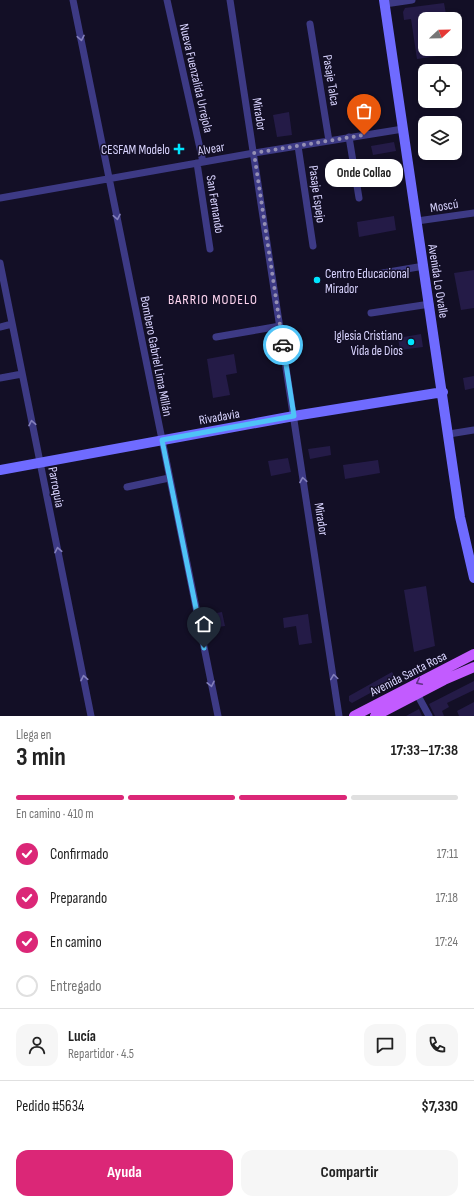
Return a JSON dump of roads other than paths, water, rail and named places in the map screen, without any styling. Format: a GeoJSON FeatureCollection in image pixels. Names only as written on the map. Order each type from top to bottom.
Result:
{"type":"FeatureCollection","features":[{"type":"Feature","properties":{"kind":"main road","name":"Avenida Lo Ovalle"},"geometry":{"type":"LineString","coordinates":[[384,2],[443,392],[460,517],[474,578]]}},
{"type":"Feature","properties":{"kind":"main road","name":"Rivadavia"},"geometry":{"type":"LineString","coordinates":[[0,470],[294,416],[443,392]]}},
{"type":"Feature","properties":{"kind":"main road","name":"Avenida Santa Rosa"},"geometry":{"type":"LineString","coordinates":[[354,716],[474,654]]}},
{"type":"Feature","properties":{"kind":"main road","name":"Avenida Santa Rosa"},"geometry":{"type":"LineString","coordinates":[[375,716],[474,667]]}},
{"type":"Feature","properties":{"kind":"street","name":"Bombero Gabriel Lima Millán"},"geometry":{"type":"LineString","coordinates":[[73,0],[218,716]]}},
{"type":"Feature","properties":{"kind":"street","name":"Nueva Fuenzalida Urrejola"},"geometry":{"type":"LineString","coordinates":[[167,0],[184,83],[196,127],[200,162]]}},
{"type":"Feature","properties":{"kind":"street","name":"Mirador"},"geometry":{"type":"LineString","coordinates":[[230,0],[340,716]]}},
{"type":"Feature","properties":{"kind":"street"},"geometry":{"type":"LineString","coordinates":[[384,2],[412,0]]}},
{"type":"Feature","properties":{"kind":"street","name":"Pasaje Talca"},"geometry":{"type":"LineString","coordinates":[[310,24],[329,141]]}},
{"type":"Feature","properties":{"kind":"street","name":"Alvear"},"geometry":{"type":"LineString","coordinates":[[0,198],[200,162],[403,129]]}},
{"type":"Feature","properties":{"kind":"street"},"geometry":{"type":"LineString","coordinates":[[349,138],[359,198]]}},
{"type":"Feature","properties":{"kind":"street","name":"Pasaje Espejo"},"geometry":{"type":"LineString","coordinates":[[298,146],[313,246]]}},
{"type":"Feature","properties":{"kind":"street","name":"San Fernando"},"geometry":{"type":"LineString","coordinates":[[200,162],[210,249]]}},
{"type":"Feature","properties":{"kind":"street","name":"Moscú"},"geometry":{"type":"LineString","coordinates":[[417,221],[474,213]]}},
{"type":"Feature","properties":{"kind":"street","name":"Parroquia"},"geometry":{"type":"LineString","coordinates":[[0,263],[1,275],[91,716]]}},
{"type":"Feature","properties":{"kind":"street"},"geometry":{"type":"LineString","coordinates":[[371,275],[424,266]]}},
{"type":"Feature","properties":{"kind":"street"},"geometry":{"type":"LineString","coordinates":[[372,313],[430,304]]}},
{"type":"Feature","properties":{"kind":"street"},"geometry":{"type":"LineString","coordinates":[[0,327],[12,324]]}},
{"type":"Feature","properties":{"kind":"street"},"geometry":{"type":"LineString","coordinates":[[216,337],[280,326]]}},
{"type":"Feature","properties":{"kind":"street"},"geometry":{"type":"LineString","coordinates":[[0,378],[22,374]]}},
{"type":"Feature","properties":{"kind":"street"},"geometry":{"type":"LineString","coordinates":[[449,434],[474,430]]}},
{"type":"Feature","properties":{"kind":"street"},"geometry":{"type":"LineString","coordinates":[[127,487],[169,478]]}},
{"type":"Feature","properties":{"kind":"street"},"geometry":{"type":"LineString","coordinates":[[417,694],[429,716]]}},
{"type":"Feature","properties":{"kind":"place","name":"Onde Collao"},"geometry":{"type":"Point","coordinates":[364,135]}},
{"type":"Feature","properties":{"kind":"place","name":"CESFAM Modelo"},"geometry":{"type":"Point","coordinates":[179,149]}},
{"type":"Feature","properties":{"kind":"place","name":"Centro Educacional Mirador"},"geometry":{"type":"Point","coordinates":[317,280]}},
{"type":"Feature","properties":{"kind":"place","name":"Iglesia Cristiano Vida de Dios"},"geometry":{"type":"Point","coordinates":[411,342]}},
{"type":"Feature","properties":{"kind":"district","name":"BARRIO MODELO"},"geometry":{"type":"Point","coordinates":[213,299]}}]}
